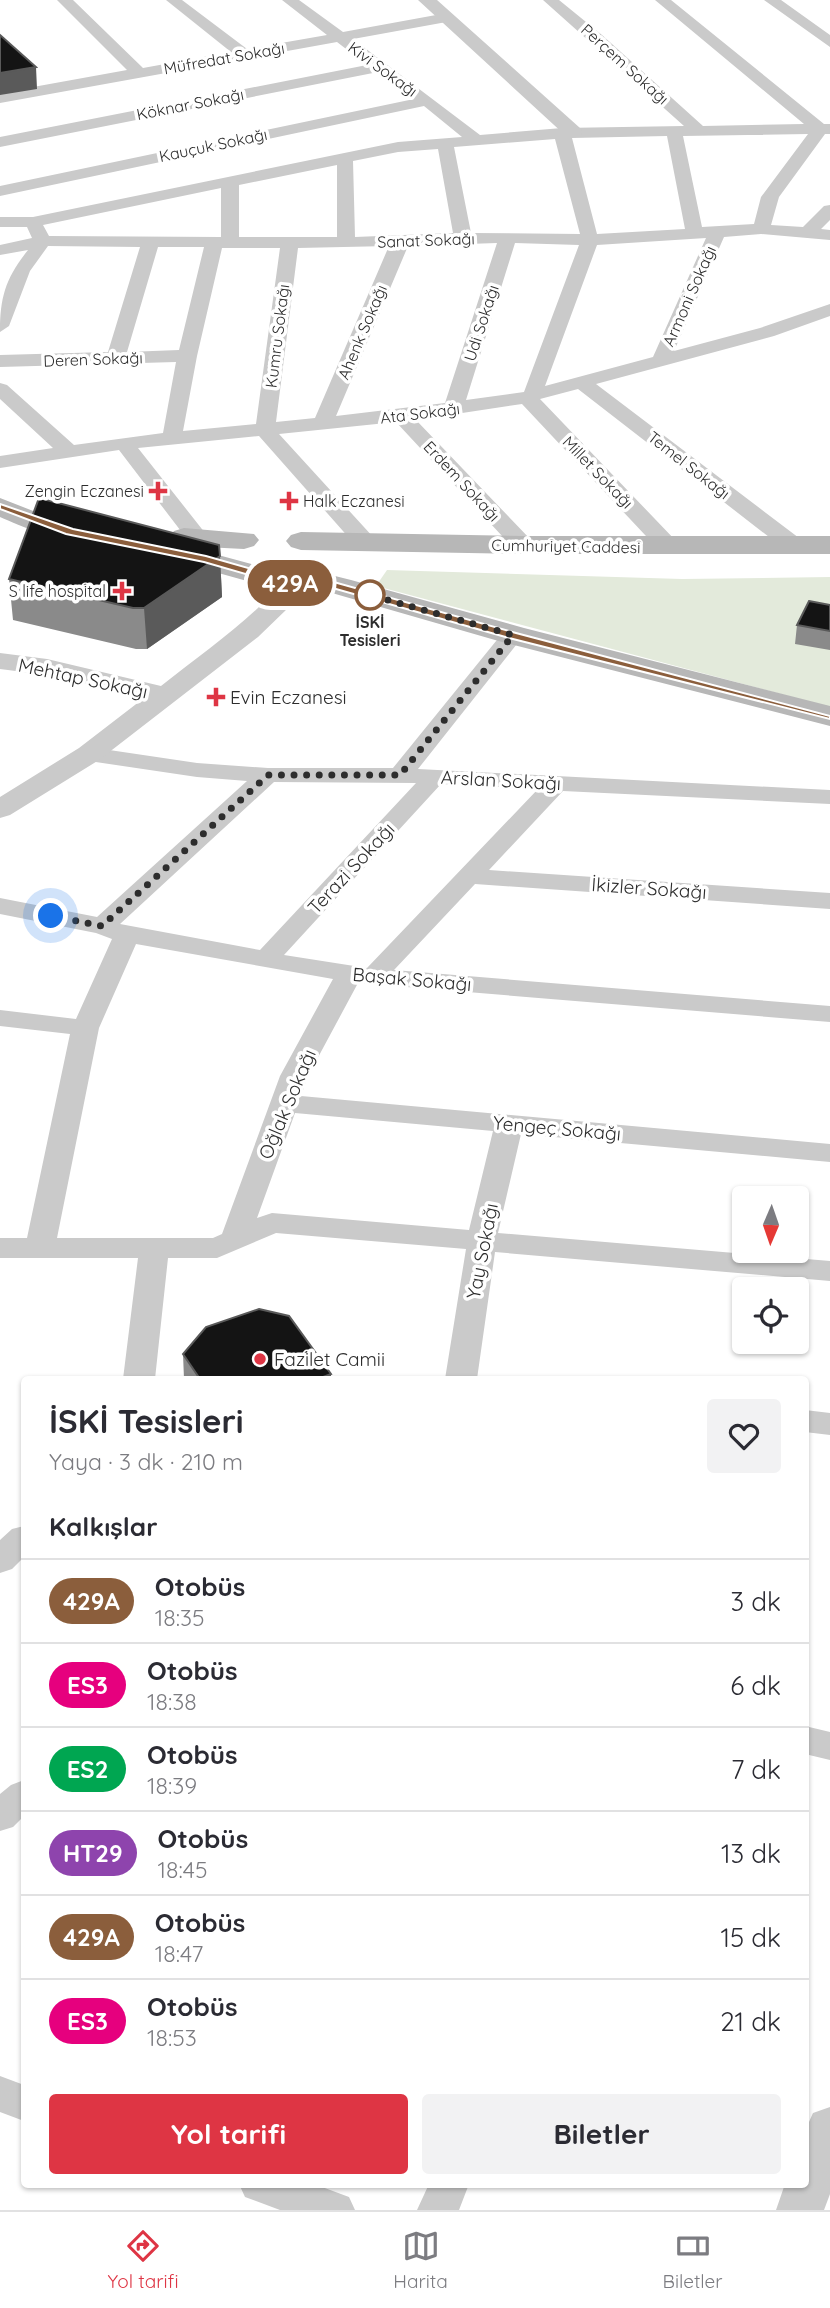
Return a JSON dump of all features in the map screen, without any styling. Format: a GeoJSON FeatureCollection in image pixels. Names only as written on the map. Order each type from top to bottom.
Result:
{"type":"FeatureCollection","features":[{"type":"Feature","properties":{"kind":"main road"},"geometry":{"type":"LineString","coordinates":[[0,507],[70,532],[107,536]]}},
{"type":"Feature","properties":{"kind":"main road"},"geometry":{"type":"LineString","coordinates":[[239,553],[144,540],[198,538],[239,553],[263,577],[317,576],[513,635],[830,716]]}},
{"type":"Feature","properties":{"kind":"main road","name":"Cumhuriyet Caddesi"},"geometry":{"type":"LineString","coordinates":[[239,553],[272,538],[302,541],[669,547],[830,545]]}},
{"type":"Feature","properties":{"kind":"main road"},"geometry":{"type":"LineString","coordinates":[[302,541],[326,552],[317,576]]}},
{"type":"Feature","properties":{"kind":"main road","name":"Cumhuriyet Caddesi"},"geometry":{"type":"LineString","coordinates":[[317,576],[830,565]]}},
{"type":"Feature","properties":{"kind":"street"},"geometry":{"type":"LineString","coordinates":[[64,0],[147,72],[196,102],[284,171]]}},
{"type":"Feature","properties":{"kind":"street"},"geometry":{"type":"LineString","coordinates":[[173,0],[243,54]]}},
{"type":"Feature","properties":{"kind":"street","name":"Kivi Sokağı"},"geometry":{"type":"LineString","coordinates":[[289,0],[476,140]]}},
{"type":"Feature","properties":{"kind":"street"},"geometry":{"type":"LineString","coordinates":[[427,0],[568,132],[590,240],[529,397]]}},
{"type":"Feature","properties":{"kind":"street","name":"Perçem Sokağı"},"geometry":{"type":"LineString","coordinates":[[551,0],[698,130]]}},
{"type":"Feature","properties":{"kind":"street"},"geometry":{"type":"LineString","coordinates":[[662,0],[825,129]]}},
{"type":"Feature","properties":{"kind":"street"},"geometry":{"type":"LineString","coordinates":[[771,0],[830,42]]}},
{"type":"Feature","properties":{"kind":"street","name":"Müfredat Sokağı"},"geometry":{"type":"LineString","coordinates":[[0,98],[447,18]]}},
{"type":"Feature","properties":{"kind":"street","name":"Köknar Sokağı"},"geometry":{"type":"LineString","coordinates":[[0,142],[380,67]]}},
{"type":"Feature","properties":{"kind":"street"},"geometry":{"type":"LineString","coordinates":[[30,72],[50,89]]}},
{"type":"Feature","properties":{"kind":"street","name":"Kauçuk Sokağı"},"geometry":{"type":"LineString","coordinates":[[0,191],[427,101]]}},
{"type":"Feature","properties":{"kind":"street"},"geometry":{"type":"LineString","coordinates":[[0,222],[33,222],[398,147],[568,132],[825,129]]}},
{"type":"Feature","properties":{"kind":"street"},"geometry":{"type":"LineString","coordinates":[[761,229],[770,197],[813,150],[825,129]]}},
{"type":"Feature","properties":{"kind":"street"},"geometry":{"type":"LineString","coordinates":[[674,130],[695,234]]}},
{"type":"Feature","properties":{"kind":"street"},"geometry":{"type":"LineString","coordinates":[[445,143],[463,239]]}},
{"type":"Feature","properties":{"kind":"street"},"geometry":{"type":"LineString","coordinates":[[345,159],[345,243]]}},
{"type":"Feature","properties":{"kind":"street"},"geometry":{"type":"LineString","coordinates":[[172,438],[187,356],[222,242],[230,182]]}},
{"type":"Feature","properties":{"kind":"street"},"geometry":{"type":"LineString","coordinates":[[807,233],[830,210]]}},
{"type":"Feature","properties":{"kind":"street"},"geometry":{"type":"LineString","coordinates":[[0,326],[21,271],[43,241],[33,222]]}},
{"type":"Feature","properties":{"kind":"street","name":"Sanat Sokağı"},"geometry":{"type":"LineString","coordinates":[[0,250],[43,241],[345,243],[508,237],[590,240],[761,229],[830,235]]}},
{"type":"Feature","properties":{"kind":"street","name":"Armoni Sokağı"},"geometry":{"type":"LineString","coordinates":[[661,360],[718,232]]}},
{"type":"Feature","properties":{"kind":"street","name":"Udi Sokağı"},"geometry":{"type":"LineString","coordinates":[[453,410],[508,237]]}},
{"type":"Feature","properties":{"kind":"street","name":"Ahenk Sokağı"},"geometry":{"type":"LineString","coordinates":[[323,424],[401,240]]}},
{"type":"Feature","properties":{"kind":"street"},"geometry":{"type":"LineString","coordinates":[[116,358],[151,241]]}},
{"type":"Feature","properties":{"kind":"street","name":"Kumru Sokağı"},"geometry":{"type":"LineString","coordinates":[[265,430],[290,242]]}},
{"type":"Feature","properties":{"kind":"street"},"geometry":{"type":"LineString","coordinates":[[0,276],[21,271]]}},
{"type":"Feature","properties":{"kind":"street","name":"Ata Sokağı"},"geometry":{"type":"LineString","coordinates":[[0,462],[124,443],[401,416],[529,397],[767,332],[830,310]]}},
{"type":"Feature","properties":{"kind":"street","name":"Deren Sokağı"},"geometry":{"type":"LineString","coordinates":[[0,361],[187,356]]}},
{"type":"Feature","properties":{"kind":"street","name":"Temel Sokağı"},"geometry":{"type":"LineString","coordinates":[[583,384],[795,547]]}},
{"type":"Feature","properties":{"kind":"street"},"geometry":{"type":"LineString","coordinates":[[0,389],[69,451]]}},
{"type":"Feature","properties":{"kind":"street","name":"Millet Sokağı"},"geometry":{"type":"LineString","coordinates":[[529,397],[669,547]]}},
{"type":"Feature","properties":{"kind":"street","name":"Erdem Sokağı"},"geometry":{"type":"LineString","coordinates":[[401,416],[523,545]]}},
{"type":"Feature","properties":{"kind":"street"},"geometry":{"type":"LineString","coordinates":[[265,430],[366,542]]}},
{"type":"Feature","properties":{"kind":"street"},"geometry":{"type":"LineString","coordinates":[[124,443],[198,538]]}},
{"type":"Feature","properties":{"kind":"street"},"geometry":{"type":"LineString","coordinates":[[0,810],[89,754],[249,631],[278,603],[317,576]]}},
{"type":"Feature","properties":{"kind":"street"},"geometry":{"type":"LineString","coordinates":[[400,775],[513,635]]}},
{"type":"Feature","properties":{"kind":"street","name":"Mehtap Sokağı"},"geometry":{"type":"LineString","coordinates":[[0,661],[47,667],[165,695]]}},
{"type":"Feature","properties":{"kind":"street","name":"Arslan Sokağı"},"geometry":{"type":"LineString","coordinates":[[89,754],[197,770],[268,775],[400,775],[830,797]]}},
{"type":"Feature","properties":{"kind":"street"},"geometry":{"type":"LineString","coordinates":[[40,1248],[85,1028],[114,930],[268,775]]}},
{"type":"Feature","properties":{"kind":"street","name":"Terazi Sokağı"},"geometry":{"type":"LineString","coordinates":[[267,958],[435,777]]}},
{"type":"Feature","properties":{"kind":"street","name":"Oğlak Sokağı"},"geometry":{"type":"LineString","coordinates":[[235,1239],[294,1076],[361,975],[469,876],[556,783]]}},
{"type":"Feature","properties":{"kind":"street","name":"İkizler Sokağı"},"geometry":{"type":"LineString","coordinates":[[469,876],[830,901]]}},
{"type":"Feature","properties":{"kind":"street","name":"Başak Sokağı"},"geometry":{"type":"LineString","coordinates":[[0,906],[114,930],[361,975],[830,1014]]}},
{"type":"Feature","properties":{"kind":"street"},"geometry":{"type":"LineString","coordinates":[[0,1018],[85,1028]]}},
{"type":"Feature","properties":{"kind":"street","name":"Yengeç Sokağı"},"geometry":{"type":"LineString","coordinates":[[283,1103],[830,1153]]}},
{"type":"Feature","properties":{"kind":"street","name":"Yay Sokağı"},"geometry":{"type":"LineString","coordinates":[[460,1376],[482,1239],[509,1124]]}},
{"type":"Feature","properties":{"kind":"street"},"geometry":{"type":"LineString","coordinates":[[0,1248],[217,1248],[272,1223],[830,1270]]}},
{"type":"Feature","properties":{"kind":"street"},"geometry":{"type":"LineString","coordinates":[[139,1376],[154,1248]]}},
{"type":"Feature","properties":{"kind":"street"},"geometry":{"type":"LineString","coordinates":[[809,1421],[830,1424]]}},
{"type":"Feature","properties":{"kind":"street"},"geometry":{"type":"LineString","coordinates":[[0,1532],[21,1537]]}},
{"type":"Feature","properties":{"kind":"street"},"geometry":{"type":"LineString","coordinates":[[0,1560],[21,1541]]}},
{"type":"Feature","properties":{"kind":"street"},"geometry":{"type":"LineString","coordinates":[[809,1741],[830,1746]]}},
{"type":"Feature","properties":{"kind":"street"},"geometry":{"type":"LineString","coordinates":[[0,1816],[21,1798]]}},
{"type":"Feature","properties":{"kind":"street"},"geometry":{"type":"LineString","coordinates":[[0,2094],[21,2102]]}},
{"type":"Feature","properties":{"kind":"street"},"geometry":{"type":"LineString","coordinates":[[809,2185],[830,2128]]}},
{"type":"Feature","properties":{"kind":"street"},"geometry":{"type":"LineString","coordinates":[[271,2188],[334,2210]]}},
{"type":"Feature","properties":{"kind":"street"},"geometry":{"type":"LineString","coordinates":[[438,2210],[447,2188]]}},
{"type":"Feature","properties":{"kind":"street"},"geometry":{"type":"LineString","coordinates":[[800,2210],[808,2188]]}},
{"type":"Feature","properties":{"kind":"green space"},"geometry":{"type":"Polygon","coordinates":[[[387,570],[682,579],[830,577],[830,707],[376,586],[387,570]]]}},
{"type":"Feature","properties":{"kind":"building"},"geometry":{"type":"Polygon","coordinates":[[[0,35],[36,67],[0,73],[0,35]]]}},
{"type":"Feature","properties":{"kind":"building"},"geometry":{"type":"Polygon","coordinates":[[[39,498],[219,545],[220,556],[144,608],[133,608],[9,579],[39,498]]]}},
{"type":"Feature","properties":{"kind":"building"},"geometry":{"type":"Polygon","coordinates":[[[809,601],[830,605],[830,631],[797,625],[809,601]]]}},
{"type":"Feature","properties":{"kind":"building"},"geometry":{"type":"Polygon","coordinates":[[[259,1309],[289,1316],[331,1374],[198,1376],[183,1354],[206,1327],[259,1309]]]}},
{"type":"Feature","properties":{"kind":"bus line","name":"429A"},"geometry":{"type":"LineString","coordinates":[[0,507],[70,532],[206,559],[287,583],[323,582],[341,586],[513,635],[830,716]]}},
{"type":"Feature","properties":{"kind":"place","name":"Zengin Eczanesi"},"geometry":{"type":"Point","coordinates":[158,491]}},
{"type":"Feature","properties":{"kind":"place","name":"Halk Eczanesi"},"geometry":{"type":"Point","coordinates":[289,501]}},
{"type":"Feature","properties":{"kind":"place","name":"S life hospital"},"geometry":{"type":"Point","coordinates":[122,591]}},
{"type":"Feature","properties":{"kind":"place","name":"İSKİ Tesisleri"},"geometry":{"type":"Point","coordinates":[370,595]}},
{"type":"Feature","properties":{"kind":"place","name":"Evin Eczanesi"},"geometry":{"type":"Point","coordinates":[216,697]}},
{"type":"Feature","properties":{"kind":"place","name":"Fazilet Camii"},"geometry":{"type":"Point","coordinates":[260,1359]}},
{"type":"Feature","properties":{"kind":"route"},"geometry":{"type":"LineString","coordinates":[[51,916],[102,926],[268,775],[400,775],[513,635],[370,595]]}}]}
